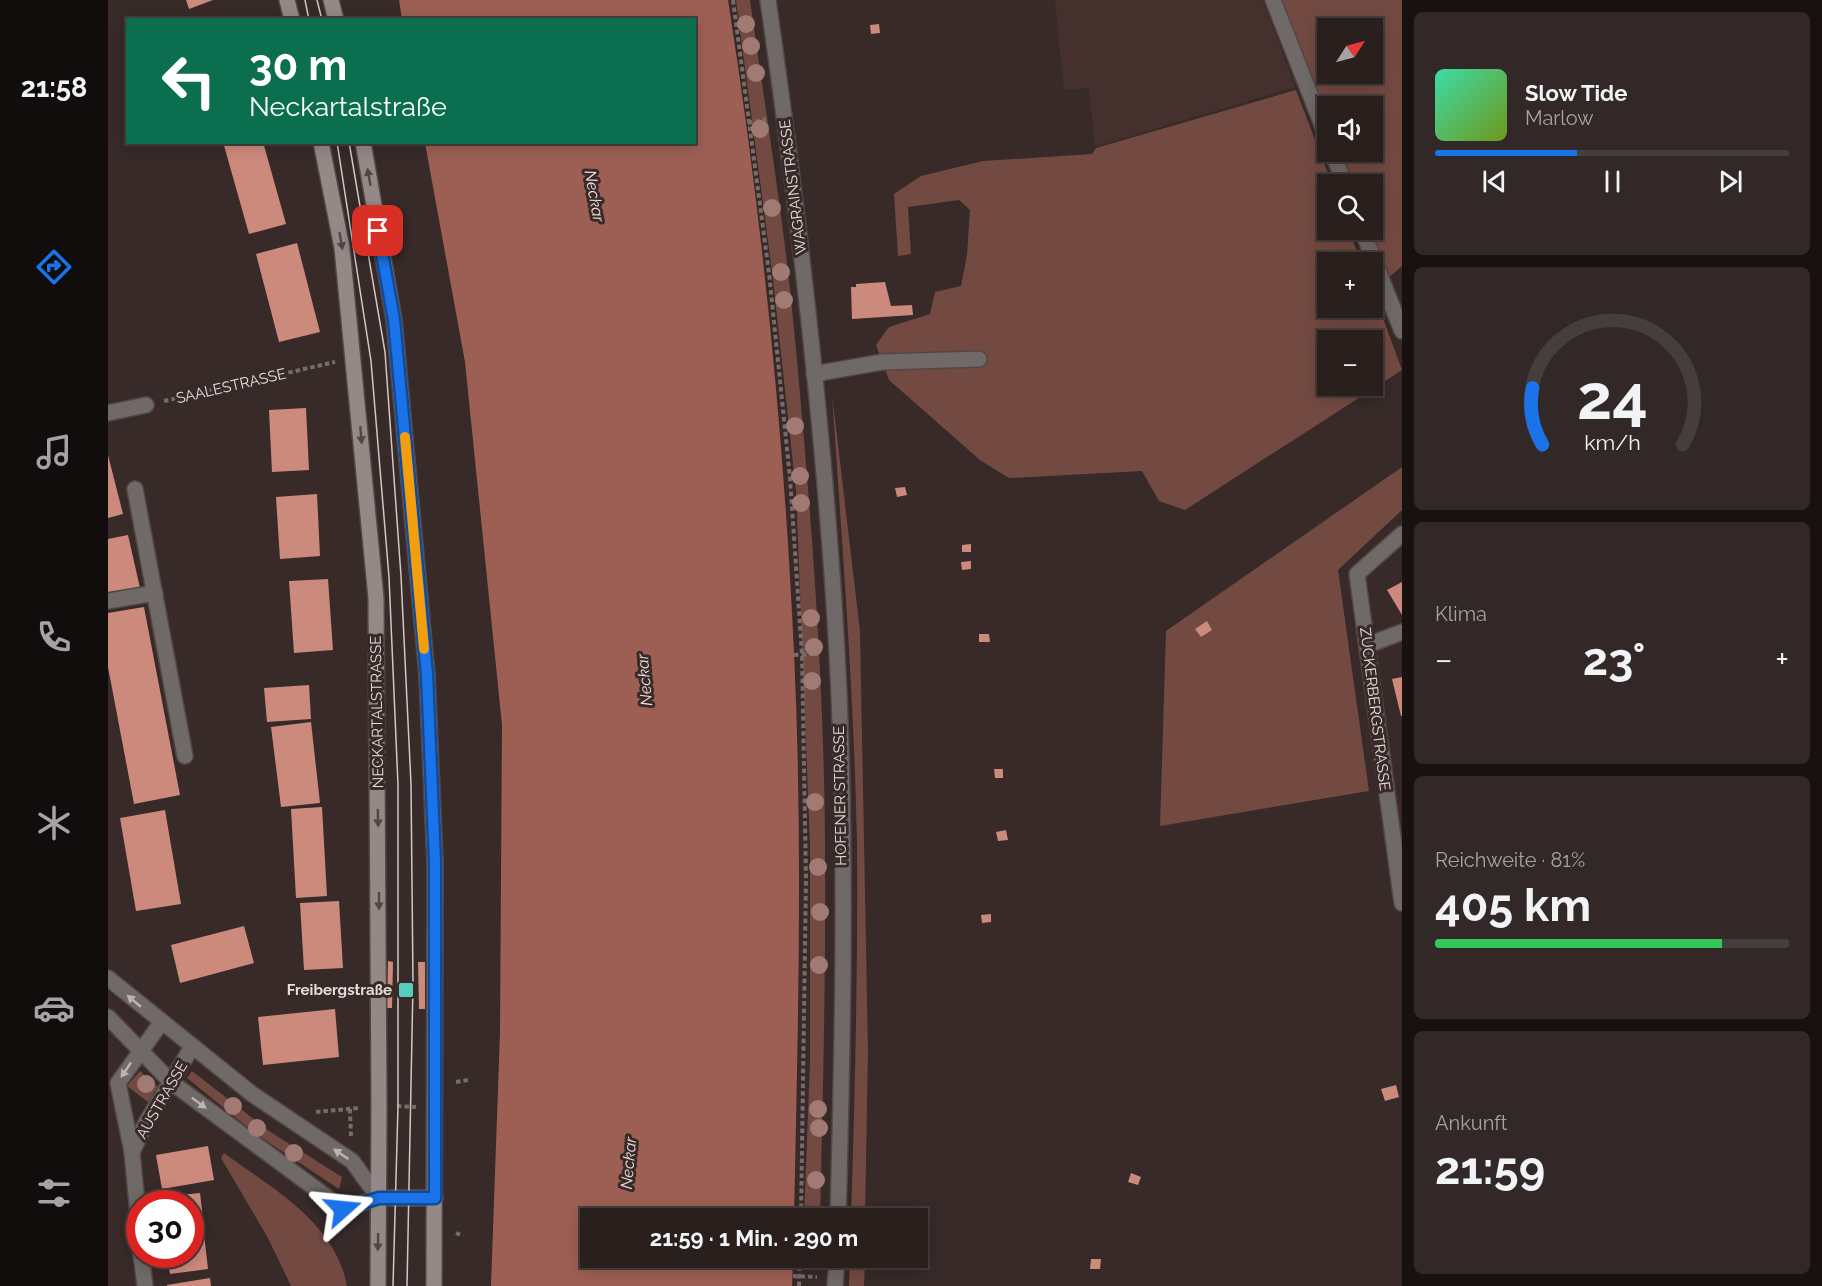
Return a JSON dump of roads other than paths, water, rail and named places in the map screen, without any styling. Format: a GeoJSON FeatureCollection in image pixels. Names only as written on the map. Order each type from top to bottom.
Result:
{"type":"FeatureCollection","features":[{"type":"Feature","properties":{"kind":"main road"},"geometry":{"type":"LineString","coordinates":[[287,0],[292,18]]}},
{"type":"Feature","properties":{"kind":"main road"},"geometry":{"type":"LineString","coordinates":[[331,0],[336,18]]}},
{"type":"Feature","properties":{"kind":"main road","name":"NECKARTALSTRASSE"},"geometry":{"type":"LineString","coordinates":[[321,144],[342,249],[376,598],[378,1286]]}},
{"type":"Feature","properties":{"kind":"main road"},"geometry":{"type":"LineString","coordinates":[[363,144],[394,320],[427,675],[435,862],[434,1286]]}},
{"type":"Feature","properties":{"kind":"street","name":"WAGRAINSTRASSE"},"geometry":{"type":"LineString","coordinates":[[768,0],[785,115],[814,374]]}},
{"type":"Feature","properties":{"kind":"street"},"geometry":{"type":"LineString","coordinates":[[1273,0],[1317,112]]}},
{"type":"Feature","properties":{"kind":"street"},"geometry":{"type":"LineString","coordinates":[[1366,240],[1402,331]]}},
{"type":"Feature","properties":{"kind":"street"},"geometry":{"type":"LineString","coordinates":[[814,374],[882,362],[979,359]]}},
{"type":"Feature","properties":{"kind":"street","name":"HOFENER STRASSE"},"geometry":{"type":"LineString","coordinates":[[814,374],[837,654],[842,1059],[838,1208]]}},
{"type":"Feature","properties":{"kind":"street"},"geometry":{"type":"LineString","coordinates":[[108,413],[146,405]]}},
{"type":"Feature","properties":{"kind":"street"},"geometry":{"type":"LineString","coordinates":[[135,489],[185,756]]}},
{"type":"Feature","properties":{"kind":"street","name":"ZUCKERBERGSTRASSE"},"geometry":{"type":"LineString","coordinates":[[1402,534],[1357,574],[1402,903]]}},
{"type":"Feature","properties":{"kind":"street"},"geometry":{"type":"LineString","coordinates":[[108,601],[154,593]]}},
{"type":"Feature","properties":{"kind":"street"},"geometry":{"type":"LineString","coordinates":[[1368,645],[1402,632]]}},
{"type":"Feature","properties":{"kind":"street"},"geometry":{"type":"LineString","coordinates":[[108,978],[160,1023],[252,1094],[352,1161],[379,1198]]}},
{"type":"Feature","properties":{"kind":"street"},"geometry":{"type":"LineString","coordinates":[[108,1017],[171,1082],[343,1209],[379,1198],[435,1198]]}},
{"type":"Feature","properties":{"kind":"street","name":"AUSTRASSE"},"geometry":{"type":"LineString","coordinates":[[136,1190],[132,1152],[118,1083],[160,1023]]}},
{"type":"Feature","properties":{"kind":"street","name":"AUSTRASSE"},"geometry":{"type":"LineString","coordinates":[[132,1152],[192,1047]]}},
{"type":"Feature","properties":{"kind":"street"},"geometry":{"type":"LineString","coordinates":[[143,1268],[145,1286]]}},
{"type":"Feature","properties":{"kind":"street"},"geometry":{"type":"LineString","coordinates":[[836,1286],[837,1268]]}},
{"type":"Feature","properties":{"kind":"water","name":"Neckar"},"geometry":{"type":"Polygon","coordinates":[[[399,0],[728,0],[751,162],[770,326],[790,571],[797,724],[799,865],[794,1208],[580,1208],[580,1268],[793,1268],[792,1286],[491,1286],[500,1032],[502,725],[465,362],[425,144],[696,144],[696,18],[402,18],[399,0]]]}},
{"type":"Feature","properties":{"kind":"tram line"},"geometry":{"type":"LineString","coordinates":[[305,0],[309,18]]}},
{"type":"Feature","properties":{"kind":"tram line"},"geometry":{"type":"LineString","coordinates":[[317,0],[322,18]]}},
{"type":"Feature","properties":{"kind":"tram line"},"geometry":{"type":"LineString","coordinates":[[337,144],[371,361],[389,577],[398,785],[398,1106],[393,1286]]}},
{"type":"Feature","properties":{"kind":"tram line"},"geometry":{"type":"LineString","coordinates":[[349,144],[385,352],[401,576],[411,784],[413,984],[407,1286]]}},
{"type":"Feature","properties":{"kind":"place","name":"Freibergstraße"},"geometry":{"type":"Point","coordinates":[406,990]}}]}
